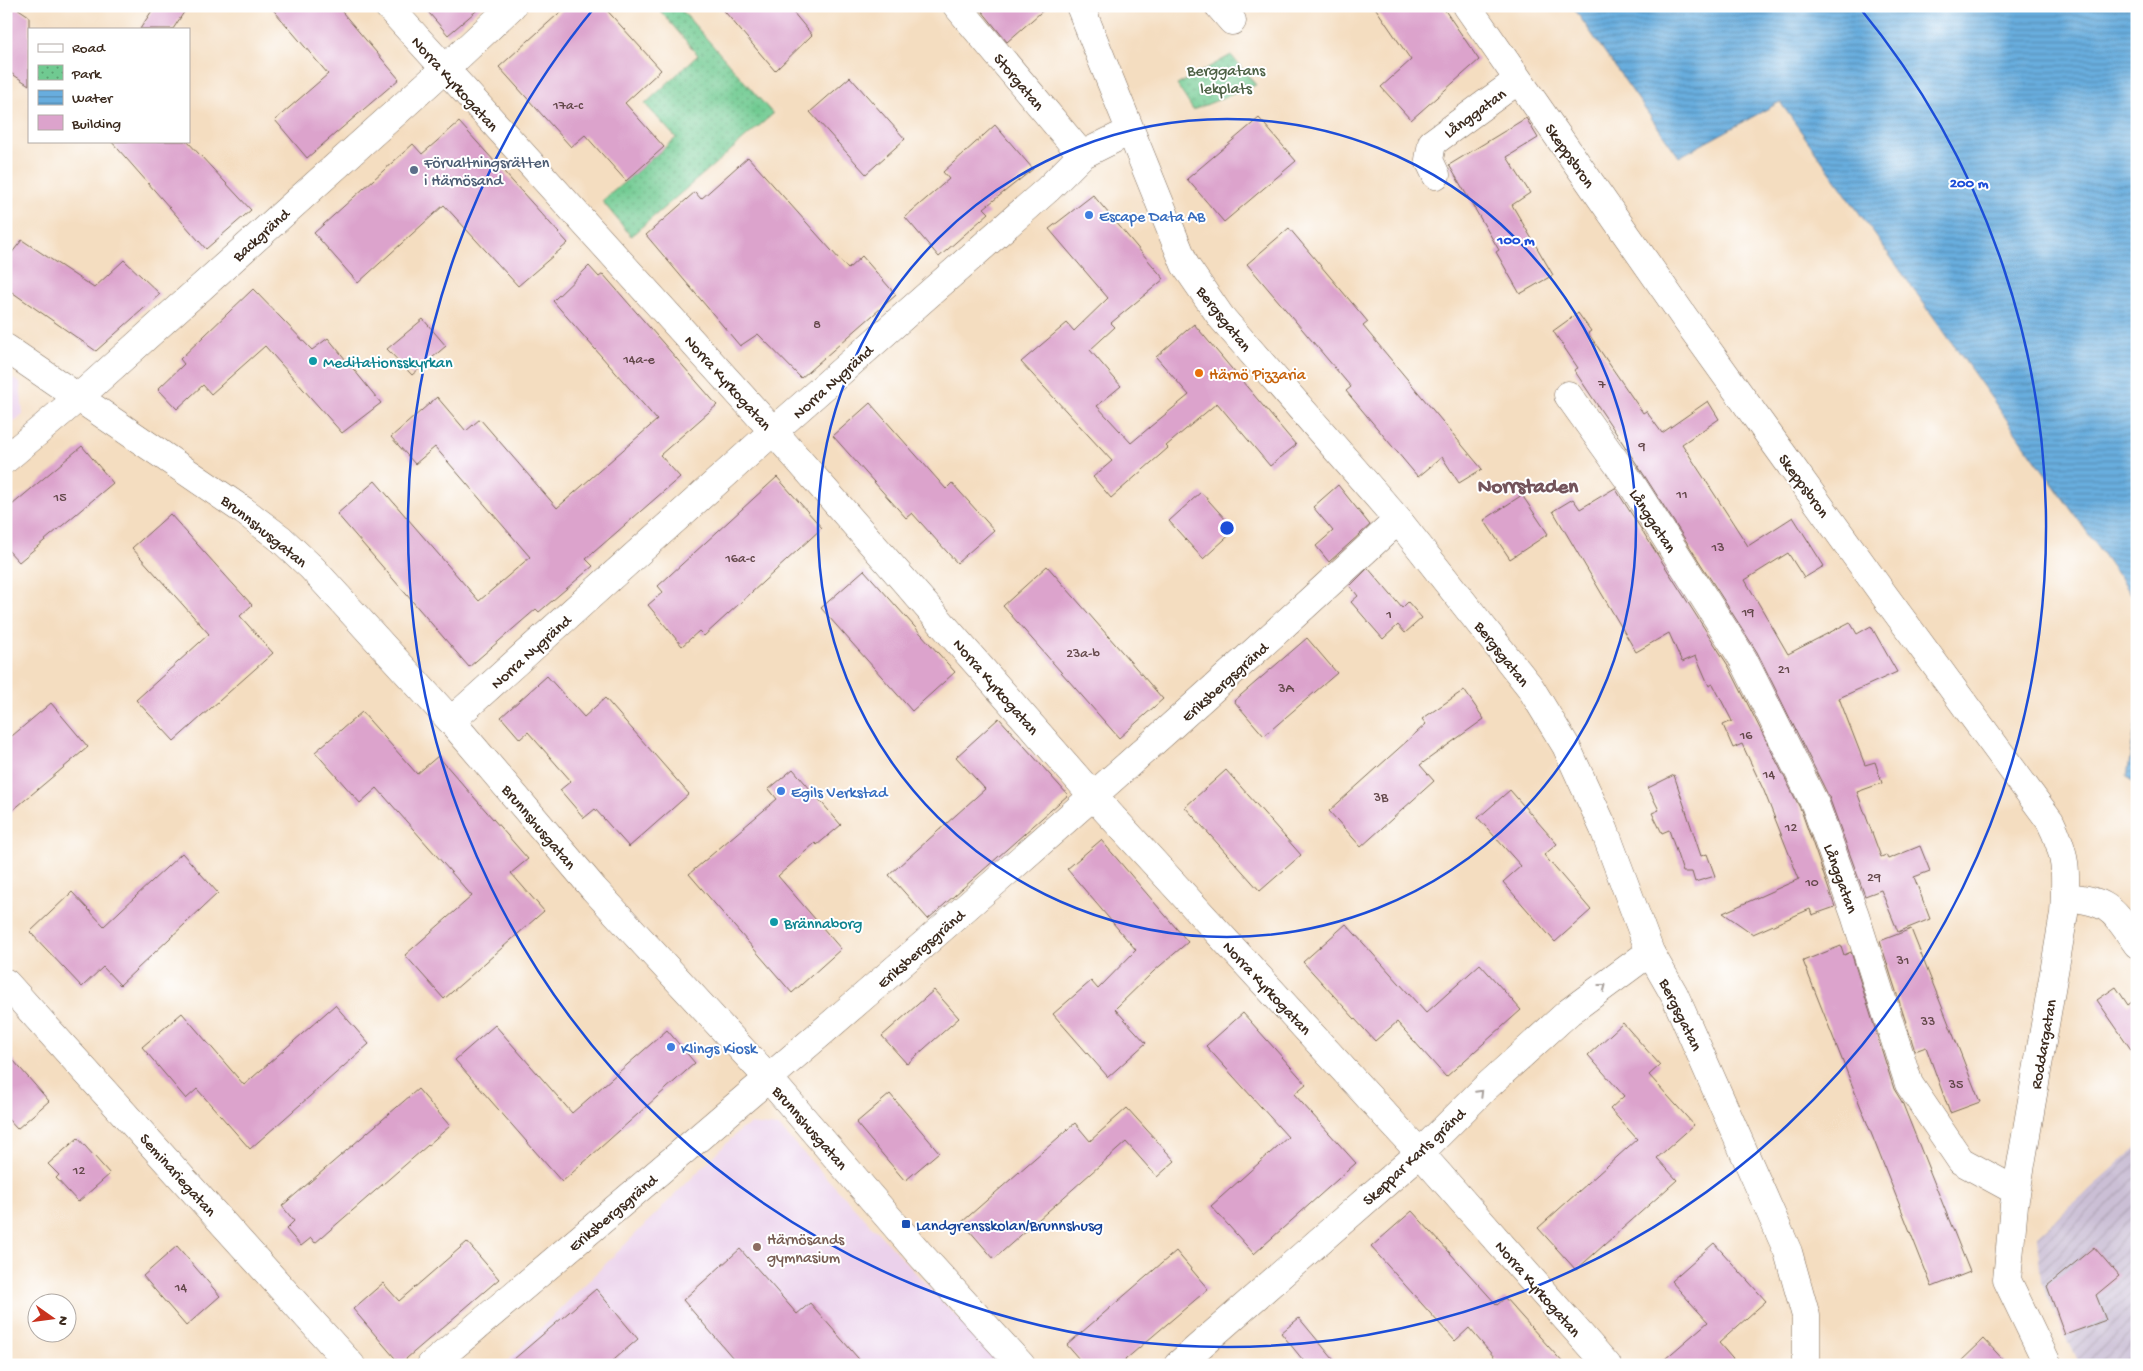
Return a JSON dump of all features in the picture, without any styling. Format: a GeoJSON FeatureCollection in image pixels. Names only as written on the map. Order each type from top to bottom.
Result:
{"type":"FeatureCollection","features":[{"type":"Feature","properties":{"kind":"street","name":"Norra Kyrkogatan"},"geometry":{"type":"LineString","coordinates":[[388,6],[443,69],[774,432],[1093,796],[1420,1152],[1607,1365]]}},
{"type":"Feature","properties":{"kind":"street","name":"Backgränd"},"geometry":{"type":"LineString","coordinates":[[6,459],[78,398],[512,6]]}},
{"type":"Feature","properties":{"kind":"street","name":"Storgatan"},"geometry":{"type":"LineString","coordinates":[[957,6],[1082,156]]}},
{"type":"Feature","properties":{"kind":"street","name":"Bergsgatan"},"geometry":{"type":"LineString","coordinates":[[1080,6],[1185,265],[1221,316],[1398,520],[1530,687],[1566,746],[1604,829],[1650,952],[1678,1003],[1788,1252],[1806,1316],[1806,1365]]}},
{"type":"Feature","properties":{"kind":"street","name":"Skeppsbron"},"geometry":{"type":"LineString","coordinates":[[1467,6],[1684,317],[1869,575],[2050,821],[2061,843],[2066,870],[2065,897]]}},
{"type":"Feature","properties":{"kind":"street","name":"Långgatan"},"geometry":{"type":"LineString","coordinates":[[1436,175],[1429,160],[1432,143],[1518,80]]}},
{"type":"Feature","properties":{"kind":"street","name":"Norra Nygränd"},"geometry":{"type":"LineString","coordinates":[[451,722],[1048,189],[1082,156],[1130,131]]}},
{"type":"Feature","properties":{"kind":"street","name":"Brunnshusgatan"},"geometry":{"type":"LineString","coordinates":[[6,348],[244,511],[281,539],[312,568],[451,722],[594,889],[770,1080],[919,1253],[1021,1365]]}},
{"type":"Feature","properties":{"kind":"street","name":"Långgatan"},"geometry":{"type":"LineString","coordinates":[[1568,395],[1630,483],[1743,659],[1815,804],[1855,914],[1909,1084],[1961,1162],[2016,1191]]}},
{"type":"Feature","properties":{"kind":"street","name":"Eriksbergsgränd"},"geometry":{"type":"LineString","coordinates":[[431,1365],[770,1080],[1264,645],[1398,520]]}},
{"type":"Feature","properties":{"kind":"street"},"geometry":{"type":"LineString","coordinates":[[2065,897],[2087,899],[2106,905],[2137,944]]}},
{"type":"Feature","properties":{"kind":"street","name":"Roddargatan"},"geometry":{"type":"LineString","coordinates":[[2016,1191],[2064,914],[2065,897]]}},
{"type":"Feature","properties":{"kind":"street","name":"Skeppar Karls gränd"},"geometry":{"type":"LineString","coordinates":[[1178,1365],[1420,1152],[1485,1088],[1569,1012],[1650,952]]}},
{"type":"Feature","properties":{"kind":"street","name":"Seminariegatan"},"geometry":{"type":"LineString","coordinates":[[6,983],[351,1365]]}},
{"type":"Feature","properties":{"kind":"street"},"geometry":{"type":"LineString","coordinates":[[2016,1191],[2007,1280],[2048,1365]]}},
{"type":"Feature","properties":{"kind":"shaded area"},"geometry":{"type":"Polygon","coordinates":[[[6,374],[20,383],[23,414],[6,429],[6,374]]]}},
{"type":"Feature","properties":{"kind":"shaded area","name":"Härnösands gymnasium"},"geometry":{"type":"Polygon","coordinates":[[[751,1124],[779,1127],[1002,1365],[504,1365],[740,1130],[751,1124]]]}},
{"type":"Feature","properties":{"kind":"shaded area"},"geometry":{"type":"Polygon","coordinates":[[[2137,1147],[2137,1365],[2080,1365],[2041,1282],[2037,1236],[2137,1147]]]}},
{"type":"Feature","properties":{"kind":"green space"},"geometry":{"type":"Polygon","coordinates":[[[656,6],[678,6],[773,114],[631,236],[602,201],[676,138],[645,104],[698,55],[656,6]]]}},
{"type":"Feature","properties":{"kind":"green space","name":"Berggatans lekplats"},"geometry":{"type":"Polygon","coordinates":[[[1231,55],[1256,85],[1193,110],[1177,85],[1231,55]]]}},
{"type":"Feature","properties":{"kind":"water"},"geometry":{"type":"Polygon","coordinates":[[[1572,6],[2137,6],[2137,602],[1780,102],[1679,157],[1572,6]]]}},
{"type":"Feature","properties":{"kind":"water"},"geometry":{"type":"Polygon","coordinates":[[[2137,715],[2137,789],[2127,776],[2137,715]]]}},
{"type":"Feature","properties":{"kind":"building"},"geometry":{"type":"Polygon","coordinates":[[[6,6],[14,6],[29,16],[28,84],[6,70],[6,6]]]}},
{"type":"Feature","properties":{"kind":"building"},"geometry":{"type":"Polygon","coordinates":[[[155,6],[188,6],[174,28],[141,28],[155,6]]]}},
{"type":"Feature","properties":{"kind":"building"},"geometry":{"type":"Polygon","coordinates":[[[270,6],[337,6],[399,79],[307,158],[275,120],[328,74],[270,6]]]}},
{"type":"Feature","properties":{"kind":"building"},"geometry":{"type":"Polygon","coordinates":[[[423,6],[482,6],[448,35],[423,6]]]}},
{"type":"Feature","properties":{"kind":"building"},"geometry":{"type":"Polygon","coordinates":[[[567,6],[603,6],[661,70],[625,103],[664,147],[626,181],[585,135],[571,147],[499,67],[567,6]]]}},
{"type":"Feature","properties":{"kind":"building"},"geometry":{"type":"Polygon","coordinates":[[[720,6],[788,6],[812,35],[775,71],[720,6]]]}},
{"type":"Feature","properties":{"kind":"building"},"geometry":{"type":"Polygon","coordinates":[[[978,6],[1048,6],[1007,42],[978,6]]]}},
{"type":"Feature","properties":{"kind":"building"},"geometry":{"type":"Polygon","coordinates":[[[1374,6],[1442,6],[1479,60],[1411,120],[1381,87],[1411,60],[1374,6]]]}},
{"type":"Feature","properties":{"kind":"building"},"geometry":{"type":"Polygon","coordinates":[[[850,77],[905,139],[866,174],[810,112],[850,77]]]}},
{"type":"Feature","properties":{"kind":"building"},"geometry":{"type":"Polygon","coordinates":[[[1259,118],[1296,161],[1224,222],[1187,179],[1259,118]]]}},
{"type":"Feature","properties":{"kind":"building"},"geometry":{"type":"Polygon","coordinates":[[[1526,118],[1538,138],[1507,157],[1530,193],[1512,205],[1553,275],[1520,294],[1496,252],[1499,250],[1449,165],[1526,118]]]}},
{"type":"Feature","properties":{"kind":"building"},"geometry":{"type":"Polygon","coordinates":[[[459,122],[568,243],[518,286],[444,205],[358,283],[314,233],[413,144],[422,154],[459,122]]]}},
{"type":"Feature","properties":{"kind":"building"},"geometry":{"type":"Polygon","coordinates":[[[995,125],[1033,169],[984,208],[989,213],[939,257],[905,217],[949,179],[943,172],[995,125]]]}},
{"type":"Feature","properties":{"kind":"building"},"geometry":{"type":"Polygon","coordinates":[[[112,142],[188,142],[251,210],[206,249],[112,142]]]}},
{"type":"Feature","properties":{"kind":"building"},"geometry":{"type":"Polygon","coordinates":[[[748,157],[848,269],[862,256],[896,295],[801,378],[758,334],[740,346],[646,235],[695,192],[701,199],[748,157]]]}},
{"type":"Feature","properties":{"kind":"building"},"geometry":{"type":"Polygon","coordinates":[[[1093,195],[1164,279],[1111,323],[1115,327],[1090,350],[1121,386],[1097,406],[1131,443],[1189,395],[1156,357],[1194,324],[1296,445],[1270,466],[1217,403],[1166,446],[1168,448],[1111,498],[1093,477],[1112,461],[1021,362],[1067,323],[1074,331],[1108,298],[1049,229],[1093,195]]]}},
{"type":"Feature","properties":{"kind":"building"},"geometry":{"type":"Polygon","coordinates":[[[1289,228],[1368,322],[1363,326],[1482,469],[1459,483],[1442,457],[1418,477],[1346,391],[1351,387],[1247,264],[1289,228]]]}},
{"type":"Feature","properties":{"kind":"building"},"geometry":{"type":"Polygon","coordinates":[[[22,240],[94,288],[124,260],[160,294],[96,351],[6,288],[6,260],[22,240]]]}},
{"type":"Feature","properties":{"kind":"building"},"geometry":{"type":"Polygon","coordinates":[[[589,266],[599,277],[603,274],[717,405],[660,455],[680,477],[586,559],[593,566],[539,612],[536,609],[469,667],[337,514],[375,481],[479,601],[530,557],[435,447],[415,464],[391,437],[437,397],[466,431],[480,419],[557,508],[657,420],[553,301],[589,266]]]}},
{"type":"Feature","properties":{"kind":"building","name":"Meditationsskyrkan"},"geometry":{"type":"Polygon","coordinates":[[[253,289],[312,350],[328,338],[381,403],[342,433],[265,346],[211,394],[203,385],[177,409],[158,389],[184,364],[180,359],[253,289]]]}},
{"type":"Feature","properties":{"kind":"building"},"geometry":{"type":"Polygon","coordinates":[[[1578,313],[1591,331],[1588,333],[1643,413],[1646,411],[1662,433],[1708,401],[1719,419],[1682,444],[1748,546],[1793,517],[1824,566],[1804,578],[1788,553],[1745,580],[1788,654],[1850,622],[1857,634],[1871,626],[1897,672],[1839,698],[1865,765],[1875,762],[1882,783],[1857,792],[1881,857],[1886,855],[1888,859],[1920,846],[1930,871],[1914,877],[1930,919],[1898,932],[1881,890],[1865,896],[1829,797],[1757,652],[1644,475],[1574,370],[1578,368],[1553,331],[1578,313]]]}},
{"type":"Feature","properties":{"kind":"building"},"geometry":{"type":"Polygon","coordinates":[[[423,319],[446,346],[412,375],[387,349],[423,319]]]}},
{"type":"Feature","properties":{"kind":"building"},"geometry":{"type":"Polygon","coordinates":[[[870,403],[946,489],[952,483],[994,530],[957,563],[912,513],[906,518],[833,436],[870,403]]]}},
{"type":"Feature","properties":{"kind":"building"},"geometry":{"type":"Polygon","coordinates":[[[82,446],[113,483],[19,562],[6,548],[6,510],[82,446]]]}},
{"type":"Feature","properties":{"kind":"building"},"geometry":{"type":"Polygon","coordinates":[[[777,477],[822,528],[704,636],[699,631],[682,646],[648,605],[663,592],[658,586],[777,477]]]}},
{"type":"Feature","properties":{"kind":"building"},"geometry":{"type":"Polygon","coordinates":[[[1338,485],[1370,525],[1329,562],[1316,546],[1333,531],[1313,507],[1338,485]]]}},
{"type":"Feature","properties":{"kind":"building"},"geometry":{"type":"Polygon","coordinates":[[[1615,488],[1729,667],[1801,810],[1835,907],[1812,915],[1810,909],[1753,934],[1723,913],[1799,879],[1764,791],[1742,744],[1733,748],[1723,725],[1732,721],[1713,684],[1709,686],[1696,656],[1682,662],[1669,633],[1636,652],[1553,511],[1573,499],[1580,509],[1615,488]]]}},
{"type":"Feature","properties":{"kind":"building"},"geometry":{"type":"Polygon","coordinates":[[[1201,492],[1235,530],[1203,559],[1169,521],[1201,492]]]}},
{"type":"Feature","properties":{"kind":"building"},"geometry":{"type":"Polygon","coordinates":[[[1522,495],[1548,534],[1510,559],[1484,520],[1522,495]]]}},
{"type":"Feature","properties":{"kind":"building"},"geometry":{"type":"Polygon","coordinates":[[[170,514],[252,605],[240,616],[273,653],[174,741],[136,700],[209,634],[132,548],[170,514]]]}},
{"type":"Feature","properties":{"kind":"building"},"geometry":{"type":"Polygon","coordinates":[[[1047,566],[1163,699],[1119,738],[1003,606],[1047,566]]]}},
{"type":"Feature","properties":{"kind":"building"},"geometry":{"type":"Polygon","coordinates":[[[1368,568],[1402,608],[1408,602],[1422,618],[1405,633],[1398,625],[1383,639],[1351,602],[1358,596],[1350,586],[1368,568]]]}},
{"type":"Feature","properties":{"kind":"building"},"geometry":{"type":"Polygon","coordinates":[[[864,570],[955,672],[912,711],[821,608],[864,570]]]}},
{"type":"Feature","properties":{"kind":"building"},"geometry":{"type":"Polygon","coordinates":[[[1307,638],[1337,673],[1264,736],[1234,701],[1307,638]]]}},
{"type":"Feature","properties":{"kind":"building"},"geometry":{"type":"Polygon","coordinates":[[[547,676],[584,717],[605,698],[689,794],[629,847],[595,809],[584,818],[560,790],[571,781],[528,732],[520,739],[501,717],[547,676]]]}},
{"type":"Feature","properties":{"kind":"building"},"geometry":{"type":"Polygon","coordinates":[[[1464,690],[1484,719],[1420,765],[1434,781],[1361,847],[1329,811],[1426,724],[1422,719],[1464,690]]]}},
{"type":"Feature","properties":{"kind":"building"},"geometry":{"type":"Polygon","coordinates":[[[51,703],[88,747],[6,816],[6,741],[51,703]]]}},
{"type":"Feature","properties":{"kind":"building"},"geometry":{"type":"Polygon","coordinates":[[[362,712],[417,774],[438,756],[528,859],[511,873],[544,911],[444,999],[405,955],[472,896],[377,788],[360,803],[315,752],[362,712]]]}},
{"type":"Feature","properties":{"kind":"building"},"geometry":{"type":"Polygon","coordinates":[[[999,718],[1068,795],[928,919],[889,875],[985,789],[956,757],[999,718]]]}},
{"type":"Feature","properties":{"kind":"building","name":"Brännaborg"},"geometry":{"type":"Polygon","coordinates":[[[793,769],[841,825],[817,845],[815,843],[778,876],[841,949],[792,993],[689,874],[777,799],[769,789],[793,769]]]}},
{"type":"Feature","properties":{"kind":"building"},"geometry":{"type":"Polygon","coordinates":[[[1226,770],[1301,855],[1260,891],[1185,807],[1226,770]]]}},
{"type":"Feature","properties":{"kind":"building"},"geometry":{"type":"Polygon","coordinates":[[[1674,775],[1701,856],[1707,854],[1715,876],[1695,882],[1692,872],[1683,872],[1669,830],[1662,833],[1652,813],[1659,810],[1648,788],[1674,775]]]}},
{"type":"Feature","properties":{"kind":"building"},"geometry":{"type":"Polygon","coordinates":[[[1510,790],[1557,844],[1544,855],[1591,910],[1555,942],[1503,882],[1521,866],[1478,818],[1510,790]]]}},
{"type":"Feature","properties":{"kind":"building"},"geometry":{"type":"Polygon","coordinates":[[[1101,840],[1188,942],[1154,971],[1115,1009],[1146,1043],[1108,1077],[1053,1014],[1091,981],[1098,989],[1136,950],[1067,869],[1101,840]]]}},
{"type":"Feature","properties":{"kind":"building"},"geometry":{"type":"Polygon","coordinates":[[[182,853],[218,893],[120,985],[103,967],[82,987],[30,932],[72,892],[104,926],[182,853]]]}},
{"type":"Feature","properties":{"kind":"building"},"geometry":{"type":"Polygon","coordinates":[[[1346,924],[1426,1013],[1480,964],[1521,1010],[1446,1077],[1397,1022],[1375,1041],[1303,962],[1346,924]]]}},
{"type":"Feature","properties":{"kind":"building"},"geometry":{"type":"Polygon","coordinates":[[[1911,929],[1980,1102],[1950,1113],[1926,1047],[1915,1051],[1880,941],[1911,929]]]}},
{"type":"Feature","properties":{"kind":"building"},"geometry":{"type":"Polygon","coordinates":[[[1841,946],[1844,955],[1851,952],[1894,1089],[1902,1102],[1970,1272],[1932,1287],[1803,961],[1841,946]]]}},
{"type":"Feature","properties":{"kind":"building"},"geometry":{"type":"Polygon","coordinates":[[[2116,987],[2128,1005],[2137,998],[2137,1058],[2097,1000],[2116,987]]]}},
{"type":"Feature","properties":{"kind":"building"},"geometry":{"type":"Polygon","coordinates":[[[934,990],[959,1018],[907,1064],[882,1036],[934,990]]]}},
{"type":"Feature","properties":{"kind":"building"},"geometry":{"type":"Polygon","coordinates":[[[335,1005],[369,1044],[250,1149],[197,1089],[186,1099],[142,1047],[182,1013],[244,1085],[335,1005]]]}},
{"type":"Feature","properties":{"kind":"building"},"geometry":{"type":"Polygon","coordinates":[[[1243,1013],[1306,1084],[1294,1094],[1356,1163],[1254,1254],[1211,1206],[1288,1137],[1206,1046],[1243,1013]]]}},
{"type":"Feature","properties":{"kind":"building"},"geometry":{"type":"Polygon","coordinates":[[[1623,1023],[1660,1065],[1649,1075],[1694,1125],[1657,1158],[1677,1180],[1576,1270],[1538,1228],[1637,1139],[1610,1109],[1624,1096],[1588,1055],[1623,1023]]]}},
{"type":"Feature","properties":{"kind":"building"},"geometry":{"type":"Polygon","coordinates":[[[495,1025],[572,1113],[667,1030],[695,1063],[562,1182],[455,1060],[495,1025]]]}},
{"type":"Feature","properties":{"kind":"building"},"geometry":{"type":"Polygon","coordinates":[[[6,1052],[49,1101],[17,1129],[6,1117],[6,1052]]]}},
{"type":"Feature","properties":{"kind":"building"},"geometry":{"type":"Polygon","coordinates":[[[418,1089],[450,1126],[315,1243],[311,1238],[301,1246],[286,1229],[294,1221],[282,1206],[418,1089]]]}},
{"type":"Feature","properties":{"kind":"building"},"geometry":{"type":"Polygon","coordinates":[[[890,1094],[939,1152],[905,1181],[856,1123],[890,1094]]]}},
{"type":"Feature","properties":{"kind":"building"},"geometry":{"type":"Polygon","coordinates":[[[1127,1108],[1175,1161],[1157,1177],[1126,1142],[994,1259],[962,1222],[1075,1123],[1090,1141],[1127,1108]]]}},
{"type":"Feature","properties":{"kind":"building"},"geometry":{"type":"Polygon","coordinates":[[[78,1138],[110,1174],[78,1202],[56,1178],[59,1175],[48,1164],[78,1138]]]}},
{"type":"Feature","properties":{"kind":"building"},"geometry":{"type":"Polygon","coordinates":[[[1412,1211],[1497,1305],[1505,1298],[1565,1365],[1501,1365],[1469,1328],[1455,1341],[1371,1247],[1412,1211]]]}},
{"type":"Feature","properties":{"kind":"building"},"geometry":{"type":"Polygon","coordinates":[[[467,1242],[499,1279],[400,1364],[353,1309],[383,1283],[399,1301],[467,1242]]]}},
{"type":"Feature","properties":{"kind":"building"},"geometry":{"type":"Polygon","coordinates":[[[1714,1243],[1766,1301],[1719,1343],[1738,1365],[1658,1365],[1708,1322],[1671,1281],[1714,1243]]]}},
{"type":"Feature","properties":{"kind":"building"},"geometry":{"type":"Polygon","coordinates":[[[177,1246],[220,1296],[186,1326],[143,1276],[177,1246]]]}},
{"type":"Feature","properties":{"kind":"building"},"geometry":{"type":"Polygon","coordinates":[[[2094,1247],[2119,1276],[2096,1295],[2106,1320],[2065,1335],[2047,1286],[2094,1247]]]}},
{"type":"Feature","properties":{"kind":"building"},"geometry":{"type":"Polygon","coordinates":[[[740,1249],[797,1314],[810,1303],[864,1365],[739,1365],[683,1300],[740,1249]]]}},
{"type":"Feature","properties":{"kind":"building"},"geometry":{"type":"Polygon","coordinates":[[[1176,1251],[1208,1289],[1119,1365],[1084,1365],[1067,1345],[1176,1251]]]}},
{"type":"Feature","properties":{"kind":"building"},"geometry":{"type":"Polygon","coordinates":[[[596,1289],[638,1339],[608,1365],[507,1365],[596,1289]]]}},
{"type":"Feature","properties":{"kind":"building"},"geometry":{"type":"Polygon","coordinates":[[[1299,1318],[1338,1365],[1307,1365],[1281,1333],[1299,1318]]]}},
{"type":"Feature","properties":{"kind":"building"},"geometry":{"type":"Polygon","coordinates":[[[1984,1339],[2008,1365],[1957,1365],[1984,1339]]]}},
{"type":"Feature","properties":{"kind":"place","name":"Förvaltningsrätten i Härnösand"},"geometry":{"type":"Point","coordinates":[414,170]}},
{"type":"Feature","properties":{"kind":"place","name":"Escape Data AB"},"geometry":{"type":"Point","coordinates":[1089,215]}},
{"type":"Feature","properties":{"kind":"place","name":"Meditationsskyrkan"},"geometry":{"type":"Point","coordinates":[313,361]}},
{"type":"Feature","properties":{"kind":"place","name":"Härnö Pizzaria"},"geometry":{"type":"Point","coordinates":[1199,373]}},
{"type":"Feature","properties":{"kind":"place","name":"Egils Verkstad"},"geometry":{"type":"Point","coordinates":[781,791]}},
{"type":"Feature","properties":{"kind":"place","name":"Brännaborg"},"geometry":{"type":"Point","coordinates":[774,922]}},
{"type":"Feature","properties":{"kind":"place","name":"Klings Kiosk"},"geometry":{"type":"Point","coordinates":[671,1047]}},
{"type":"Feature","properties":{"kind":"place","name":"Landgrensskolan/Brunnshusg"},"geometry":{"type":"Point","coordinates":[906,1224]}},
{"type":"Feature","properties":{"kind":"place","name":"Härnösands gymnasium"},"geometry":{"type":"Point","coordinates":[757,1247]}},
{"type":"Feature","properties":{"kind":"district","name":"Norrstaden"},"geometry":{"type":"Point","coordinates":[1528,485]}}]}
